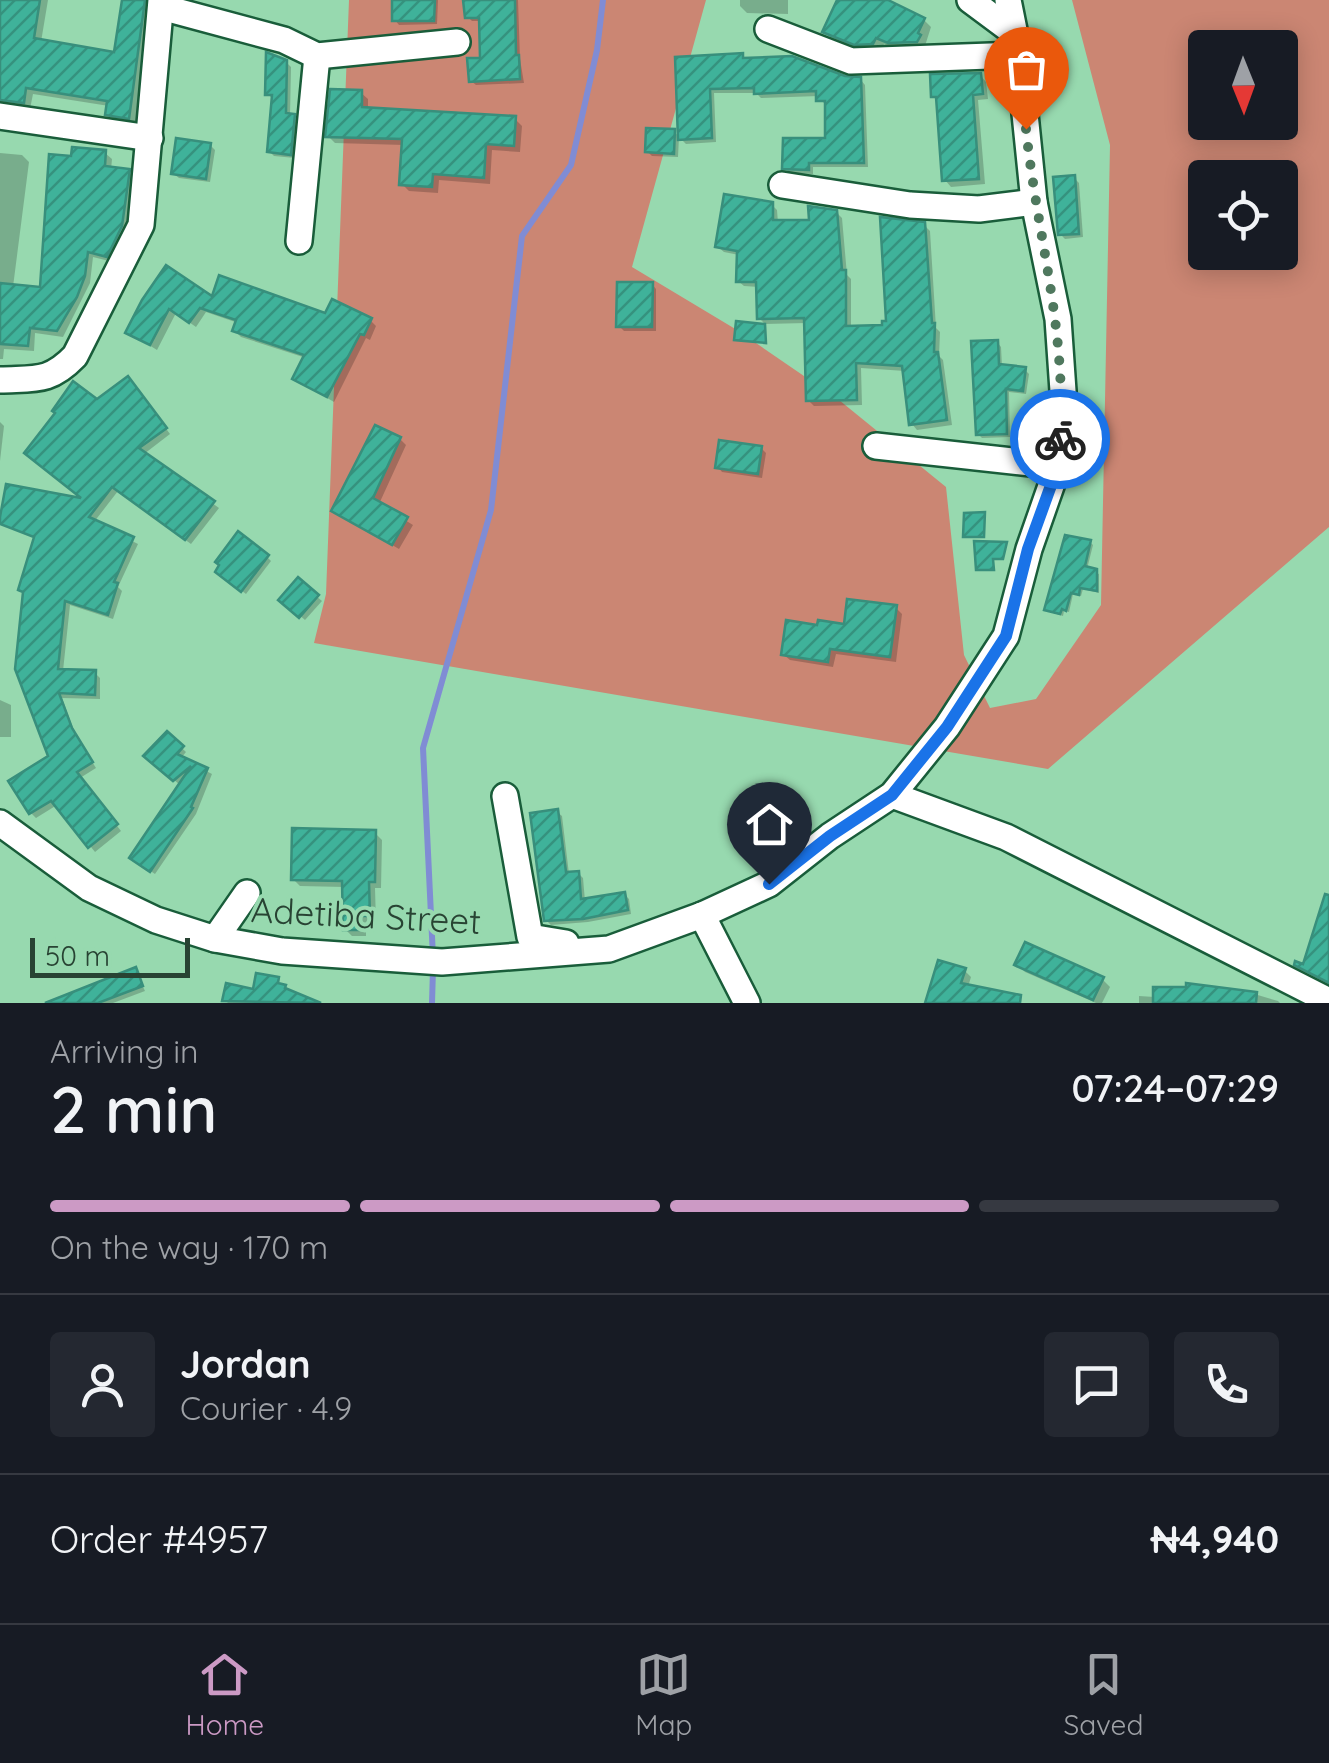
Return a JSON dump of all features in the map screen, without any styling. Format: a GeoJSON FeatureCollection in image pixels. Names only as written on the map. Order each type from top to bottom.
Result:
{"type":"FeatureCollection","features":[{"type":"Feature","properties":{"kind":"street"},"geometry":{"type":"LineString","coordinates":[[970,0],[1016,43]]}},
{"type":"Feature","properties":{"kind":"street","name":"Adetiba Street"},"geometry":{"type":"LineString","coordinates":[[0,822],[89,888],[156,920],[215,939],[282,951],[442,962],[609,950],[702,915],[769,884],[830,836],[892,795],[947,727],[1006,636],[1028,549],[1058,466],[1063,391],[1058,318],[1034,202],[1008,0]]}},
{"type":"Feature","properties":{"kind":"street"},"geometry":{"type":"LineString","coordinates":[[0,380],[58,373],[75,356],[141,225],[161,4],[284,40],[317,56],[456,42]]}},
{"type":"Feature","properties":{"kind":"street"},"geometry":{"type":"LineString","coordinates":[[768,29],[850,61],[1016,43]]}},
{"type":"Feature","properties":{"kind":"street"},"geometry":{"type":"LineString","coordinates":[[299,240],[317,56]]}},
{"type":"Feature","properties":{"kind":"street"},"geometry":{"type":"LineString","coordinates":[[0,116],[150,138]]}},
{"type":"Feature","properties":{"kind":"street"},"geometry":{"type":"LineString","coordinates":[[782,185],[910,205],[978,209],[1034,202]]}},
{"type":"Feature","properties":{"kind":"street"},"geometry":{"type":"LineString","coordinates":[[876,446],[1058,466]]}},
{"type":"Feature","properties":{"kind":"street"},"geometry":{"type":"LineString","coordinates":[[892,795],[1006,836],[1329,1001]]}},
{"type":"Feature","properties":{"kind":"street"},"geometry":{"type":"LineString","coordinates":[[504,796],[530,937],[609,950]]}},
{"type":"Feature","properties":{"kind":"street"},"geometry":{"type":"LineString","coordinates":[[215,939],[247,893]]}},
{"type":"Feature","properties":{"kind":"street"},"geometry":{"type":"LineString","coordinates":[[702,915],[747,1003]]}},
{"type":"Feature","properties":{"kind":"shaded area"},"geometry":{"type":"Polygon","coordinates":[[[349,0],[706,0],[632,267],[737,330],[839,400],[946,487],[964,655],[990,708],[1036,699],[1101,605],[1110,145],[1072,0],[1329,0],[1329,527],[1048,769],[314,643],[326,594],[349,0]]]}},
{"type":"Feature","properties":{"kind":"building"},"geometry":{"type":"Polygon","coordinates":[[[0,0],[40,0],[34,38],[114,52],[122,0],[145,0],[129,119],[105,115],[107,101],[26,88],[24,103],[0,100],[0,0]]]}},
{"type":"Feature","properties":{"kind":"building"},"geometry":{"type":"Polygon","coordinates":[[[392,0],[435,0],[434,21],[392,21],[392,0]]]}},
{"type":"Feature","properties":{"kind":"building"},"geometry":{"type":"Polygon","coordinates":[[[463,0],[515,0],[520,79],[469,82],[467,58],[480,58],[479,18],[465,18],[463,0]]]}},
{"type":"Feature","properties":{"kind":"building"},"geometry":{"type":"Polygon","coordinates":[[[837,0],[888,0],[925,18],[918,33],[921,35],[917,42],[888,43],[876,38],[873,44],[854,45],[822,32],[837,0]]]}},
{"type":"Feature","properties":{"kind":"building"},"geometry":{"type":"Polygon","coordinates":[[[266,52],[287,60],[286,113],[295,114],[291,155],[267,152],[272,95],[265,95],[266,52]]]}},
{"type":"Feature","properties":{"kind":"building"},"geometry":{"type":"Polygon","coordinates":[[[743,53],[743,58],[792,56],[845,76],[861,77],[864,163],[809,163],[809,170],[782,169],[783,138],[825,138],[825,101],[816,101],[816,91],[754,94],[754,88],[710,89],[712,138],[678,140],[675,57],[743,53]]]}},
{"type":"Feature","properties":{"kind":"building"},"geometry":{"type":"Polygon","coordinates":[[[981,73],[983,94],[973,95],[979,179],[942,181],[936,97],[931,97],[930,74],[981,73]]]}},
{"type":"Feature","properties":{"kind":"building"},"geometry":{"type":"Polygon","coordinates":[[[330,89],[362,90],[362,107],[516,116],[514,146],[486,144],[484,178],[433,174],[432,187],[399,185],[402,139],[325,137],[330,89]]]}},
{"type":"Feature","properties":{"kind":"building"},"geometry":{"type":"Polygon","coordinates":[[[646,128],[675,129],[674,154],[645,152],[646,128]]]}},
{"type":"Feature","properties":{"kind":"building"},"geometry":{"type":"Polygon","coordinates":[[[176,138],[211,143],[206,179],[171,174],[176,138]]]}},
{"type":"Feature","properties":{"kind":"building"},"geometry":{"type":"Polygon","coordinates":[[[72,147],[106,150],[105,166],[130,169],[122,226],[107,257],[88,252],[77,297],[57,331],[30,328],[28,346],[0,344],[0,283],[40,287],[49,154],[71,156],[72,147]]]}},
{"type":"Feature","properties":{"kind":"building"},"geometry":{"type":"Polygon","coordinates":[[[1075,175],[1079,234],[1058,235],[1053,177],[1075,175]]]}},
{"type":"Feature","properties":{"kind":"building"},"geometry":{"type":"Polygon","coordinates":[[[724,194],[773,202],[773,220],[809,220],[808,206],[837,210],[842,270],[846,270],[846,326],[882,325],[886,321],[880,217],[925,222],[935,323],[934,352],[938,352],[947,420],[909,425],[902,366],[856,363],[857,400],[806,401],[804,318],[757,319],[756,282],[736,282],[737,251],[715,247],[724,194]]]}},
{"type":"Feature","properties":{"kind":"building"},"geometry":{"type":"Polygon","coordinates":[[[166,265],[212,296],[219,275],[325,313],[332,299],[372,318],[327,397],[292,379],[304,355],[232,331],[236,320],[200,308],[189,323],[169,309],[150,345],[125,333],[166,265]]]}},
{"type":"Feature","properties":{"kind":"building"},"geometry":{"type":"Polygon","coordinates":[[[617,282],[653,282],[652,327],[616,327],[617,282]]]}},
{"type":"Feature","properties":{"kind":"building"},"geometry":{"type":"Polygon","coordinates":[[[736,321],[765,324],[766,343],[734,340],[736,321]]]}},
{"type":"Feature","properties":{"kind":"building"},"geometry":{"type":"Polygon","coordinates":[[[998,340],[999,364],[1026,367],[1023,391],[1006,389],[1007,434],[976,435],[971,341],[998,340]]]}},
{"type":"Feature","properties":{"kind":"building"},"geometry":{"type":"Polygon","coordinates":[[[128,376],[167,428],[139,448],[215,501],[185,540],[112,487],[89,517],[134,537],[114,582],[118,583],[108,615],[65,601],[58,669],[96,670],[95,695],[59,693],[72,728],[93,762],[77,772],[118,824],[88,848],[51,801],[29,814],[8,781],[48,756],[15,669],[23,592],[18,590],[34,537],[0,524],[0,517],[6,484],[81,498],[24,453],[55,413],[52,411],[73,381],[97,399],[128,376]]]}},
{"type":"Feature","properties":{"kind":"building"},"geometry":{"type":"Polygon","coordinates":[[[375,425],[401,437],[373,498],[408,517],[392,545],[331,511],[375,425]]]}},
{"type":"Feature","properties":{"kind":"building"},"geometry":{"type":"Polygon","coordinates":[[[719,440],[762,446],[758,474],[715,468],[719,440]]]}},
{"type":"Feature","properties":{"kind":"building"},"geometry":{"type":"Polygon","coordinates":[[[985,512],[984,537],[963,537],[964,513],[985,512]]]}},
{"type":"Feature","properties":{"kind":"building"},"geometry":{"type":"Polygon","coordinates":[[[238,531],[269,555],[241,592],[215,572],[219,565],[215,562],[238,531]]]}},
{"type":"Feature","properties":{"kind":"building"},"geometry":{"type":"Polygon","coordinates":[[[1065,535],[1091,540],[1085,566],[1097,569],[1097,591],[1080,588],[1079,595],[1071,593],[1066,611],[1062,609],[1060,614],[1044,610],[1065,535]]]}},
{"type":"Feature","properties":{"kind":"building"},"geometry":{"type":"Polygon","coordinates":[[[974,541],[1007,542],[1003,559],[993,559],[994,570],[976,570],[974,541]]]}},
{"type":"Feature","properties":{"kind":"building"},"geometry":{"type":"Polygon","coordinates":[[[298,577],[319,595],[299,618],[278,600],[298,577]]]}},
{"type":"Feature","properties":{"kind":"building"},"geometry":{"type":"Polygon","coordinates":[[[847,599],[897,605],[890,657],[830,649],[828,662],[781,655],[786,620],[844,624],[847,599]]]}},
{"type":"Feature","properties":{"kind":"building"},"geometry":{"type":"Polygon","coordinates":[[[167,731],[184,746],[177,754],[208,768],[193,808],[150,872],[129,858],[191,766],[173,781],[143,756],[167,731]]]}},
{"type":"Feature","properties":{"kind":"building"},"geometry":{"type":"Polygon","coordinates":[[[558,809],[566,872],[579,871],[581,899],[625,892],[628,910],[583,919],[544,921],[530,813],[558,809]]]}},
{"type":"Feature","properties":{"kind":"building"},"geometry":{"type":"Polygon","coordinates":[[[292,828],[376,830],[375,882],[369,882],[370,916],[360,916],[360,930],[343,930],[342,881],[291,880],[292,828]]]}},
{"type":"Feature","properties":{"kind":"building"},"geometry":{"type":"Polygon","coordinates":[[[1325,894],[1329,895],[1329,983],[1294,965],[1295,961],[1303,964],[1325,894]]]}},
{"type":"Feature","properties":{"kind":"building"},"geometry":{"type":"Polygon","coordinates":[[[1025,942],[1104,977],[1093,1000],[1014,965],[1025,942]]]}},
{"type":"Feature","properties":{"kind":"building"},"geometry":{"type":"Polygon","coordinates":[[[938,960],[966,968],[961,983],[1021,995],[1020,1003],[925,1003],[938,960]]]}},
{"type":"Feature","properties":{"kind":"building"},"geometry":{"type":"Polygon","coordinates":[[[136,967],[143,986],[98,1003],[45,1003],[136,967]]]}},
{"type":"Feature","properties":{"kind":"building"},"geometry":{"type":"Polygon","coordinates":[[[256,973],[279,977],[278,983],[286,985],[285,988],[321,1003],[222,1001],[226,983],[253,989],[256,973]]]}},
{"type":"Feature","properties":{"kind":"building"},"geometry":{"type":"Polygon","coordinates":[[[1186,983],[1257,992],[1256,1003],[1153,1003],[1153,987],[1186,987],[1186,983]]]}},
{"type":"Feature","properties":{"kind":"waterway"},"geometry":{"type":"LineString","coordinates":[[433,957],[423,748],[491,510],[522,236],[571,165],[597,50],[603,0]]}},
{"type":"Feature","properties":{"kind":"waterway"},"geometry":{"type":"LineString","coordinates":[[432,1003],[433,969]]}},
{"type":"Feature","properties":{"kind":"way so far"},"geometry":{"type":"LineString","coordinates":[[1026,129],[1034,202],[1058,318],[1063,391],[1060,439]]}},
{"type":"Feature","properties":{"kind":"route"},"geometry":{"type":"LineString","coordinates":[[769,884],[830,836],[892,795],[947,727],[1006,636],[1028,549],[1058,466],[1060,439]]}}]}
